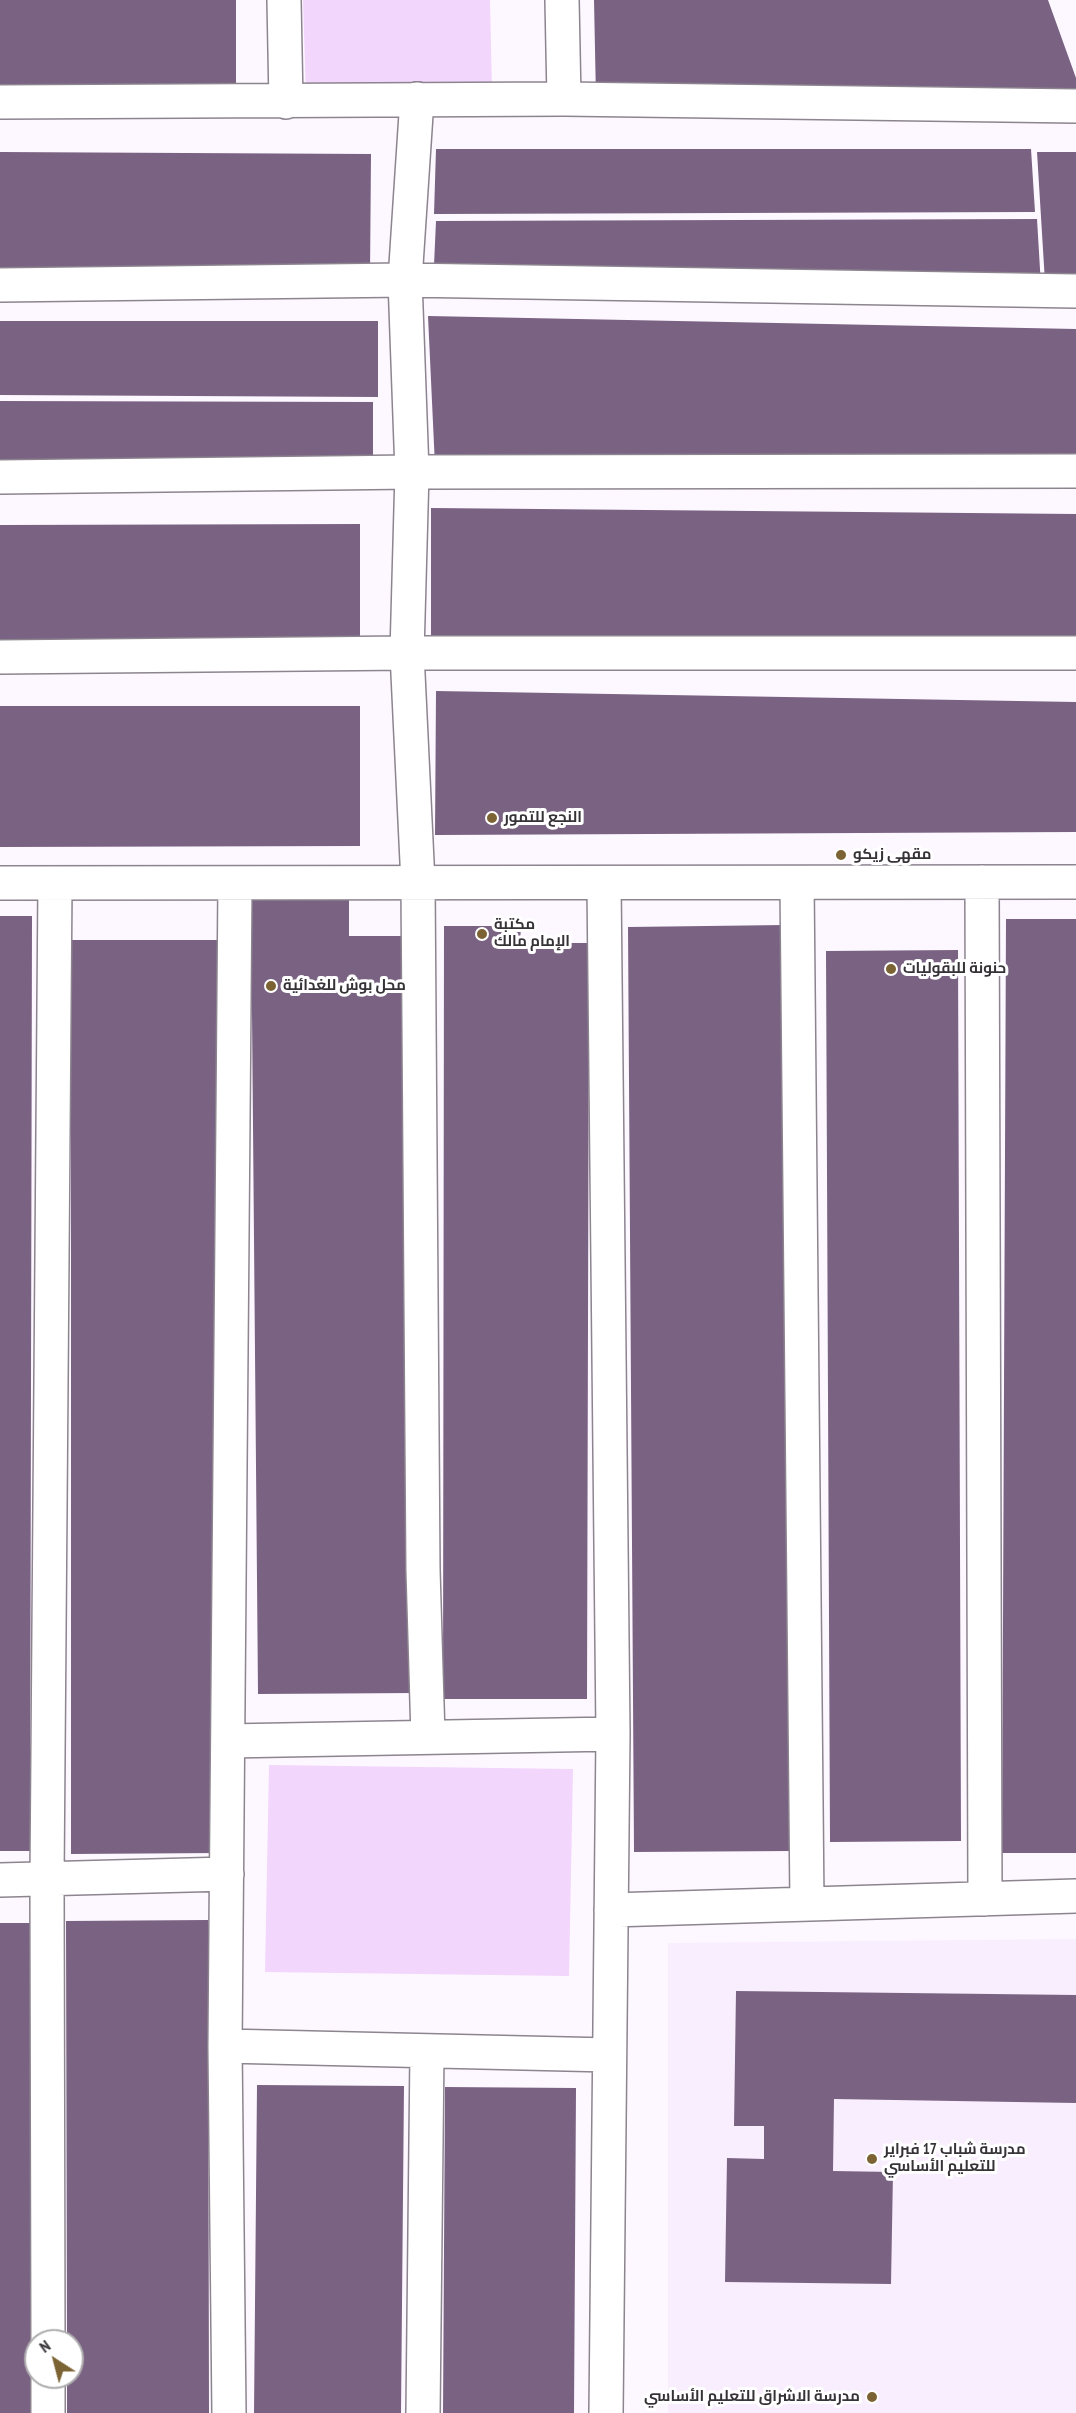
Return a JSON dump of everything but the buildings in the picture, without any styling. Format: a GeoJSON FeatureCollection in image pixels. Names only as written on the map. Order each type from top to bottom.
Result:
{"type":"FeatureCollection","features":[{"type":"Feature","properties":{"kind":"street"},"geometry":{"type":"LineString","coordinates":[[284,0],[286,102]]}},
{"type":"Feature","properties":{"kind":"street"},"geometry":{"type":"LineString","coordinates":[[562,0],[564,99]]}},
{"type":"Feature","properties":{"kind":"street"},"geometry":{"type":"LineString","coordinates":[[417,99],[405,280],[412,472],[407,653],[418,883],[423,1570],[428,1737]]}},
{"type":"Feature","properties":{"kind":"street"},"geometry":{"type":"LineString","coordinates":[[0,102],[564,99],[1076,106]]}},
{"type":"Feature","properties":{"kind":"street"},"geometry":{"type":"LineString","coordinates":[[0,285],[405,280],[1076,291]]}},
{"type":"Feature","properties":{"kind":"street"},"geometry":{"type":"LineString","coordinates":[[0,477],[412,472],[1076,471]]}},
{"type":"Feature","properties":{"kind":"street"},"geometry":{"type":"LineString","coordinates":[[0,657],[407,653],[1076,653]]}},
{"type":"Feature","properties":{"kind":"street"},"geometry":{"type":"LineString","coordinates":[[982,882],[985,1899]]}},
{"type":"Feature","properties":{"kind":"street"},"geometry":{"type":"LineString","coordinates":[[0,884],[1076,882]]}},
{"type":"Feature","properties":{"kind":"street"},"geometry":{"type":"LineString","coordinates":[[48,2329],[47,1878],[55,883]]}},
{"type":"Feature","properties":{"kind":"street"},"geometry":{"type":"LineString","coordinates":[[604,883],[612,1734],[606,2413]]}},
{"type":"Feature","properties":{"kind":"street"},"geometry":{"type":"LineString","coordinates":[[796,883],[807,1904]]}},
{"type":"Feature","properties":{"kind":"street"},"geometry":{"type":"LineString","coordinates":[[229,2413],[225,2046],[235,884]]}},
{"type":"Feature","properties":{"kind":"street"},"geometry":{"type":"LineString","coordinates":[[228,1741],[612,1734]]}},
{"type":"Feature","properties":{"kind":"street"},"geometry":{"type":"LineString","coordinates":[[0,1880],[227,1874]]}},
{"type":"Feature","properties":{"kind":"street"},"geometry":{"type":"LineString","coordinates":[[611,1910],[1076,1896]]}},
{"type":"Feature","properties":{"kind":"street"},"geometry":{"type":"LineString","coordinates":[[225,2046],[609,2055]]}},
{"type":"Feature","properties":{"kind":"street"},"geometry":{"type":"LineString","coordinates":[[423,2413],[427,2051]]}},
{"type":"Feature","properties":{"kind":"street"},"geometry":{"type":"LineString","coordinates":[[48,2389],[48,2413]]}},
{"type":"Feature","properties":{"kind":"shaded area"},"geometry":{"type":"Polygon","coordinates":[[[303,0],[490,0],[492,91],[306,97],[303,0]]]}},
{"type":"Feature","properties":{"kind":"shaded area"},"geometry":{"type":"Polygon","coordinates":[[[269,1765],[573,1769],[569,1976],[265,1972],[269,1765]]]}},
{"type":"Feature","properties":{"kind":"shaded area","name":"مدرسة شباب 17 فبراير للتعليم الأساسي"},"geometry":{"type":"Polygon","coordinates":[[[1076,1939],[1076,2413],[668,2413],[668,1943],[1076,1939]]]}},
{"type":"Feature","properties":{"kind":"place","name":"النجع للتمور"},"geometry":{"type":"Point","coordinates":[492,818]}},
{"type":"Feature","properties":{"kind":"place","name":"مقهى زيكو"},"geometry":{"type":"Point","coordinates":[841,855]}},
{"type":"Feature","properties":{"kind":"place","name":"مكتبة الإمام مالك"},"geometry":{"type":"Point","coordinates":[482,934]}},
{"type":"Feature","properties":{"kind":"place","name":"حنونة للبقوليات"},"geometry":{"type":"Point","coordinates":[891,969]}},
{"type":"Feature","properties":{"kind":"place","name":"محل بوش للغدائية"},"geometry":{"type":"Point","coordinates":[271,986]}},
{"type":"Feature","properties":{"kind":"place","name":"مدرسة شباب 17 فبراير للتعليم الأساسي"},"geometry":{"type":"Point","coordinates":[872,2159]}},
{"type":"Feature","properties":{"kind":"place","name":"مدرسة الاشراق للتعليم الأساسي"},"geometry":{"type":"Point","coordinates":[872,2397]}}]}
